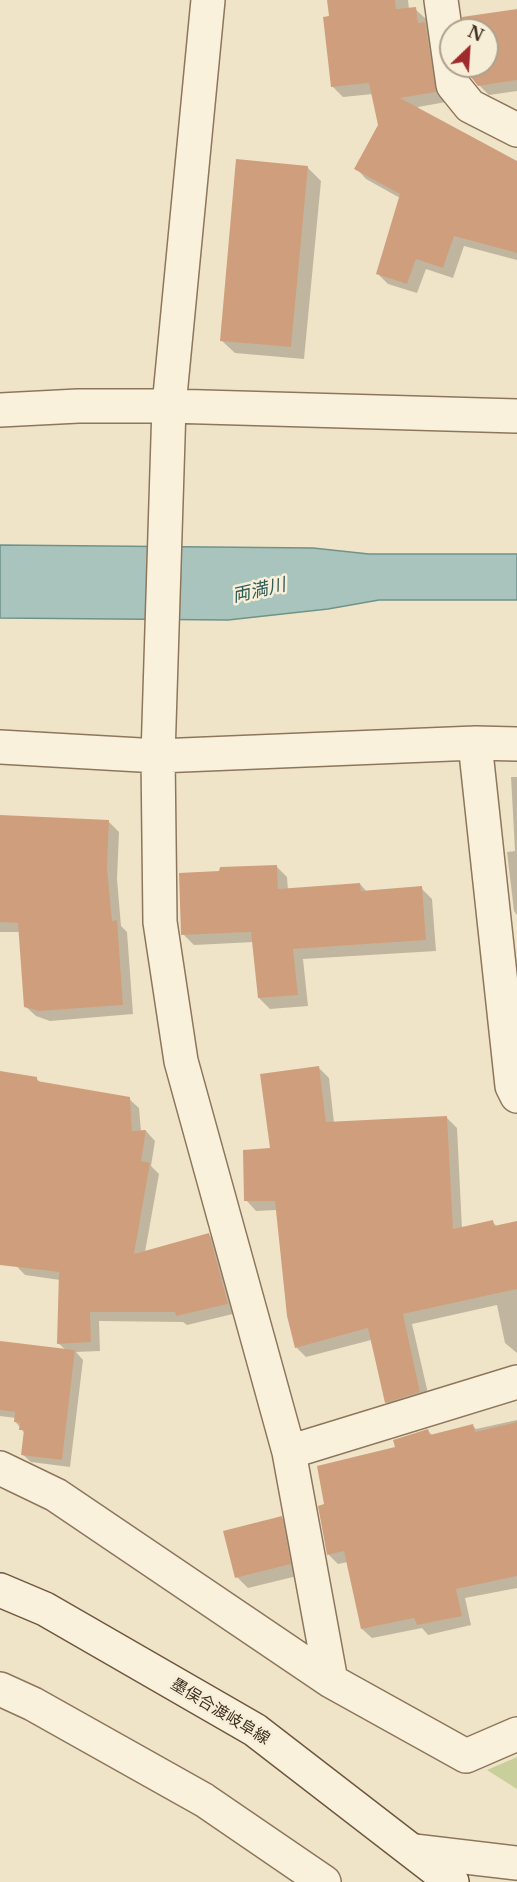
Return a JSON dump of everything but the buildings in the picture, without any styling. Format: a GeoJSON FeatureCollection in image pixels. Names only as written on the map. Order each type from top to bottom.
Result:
{"type":"FeatureCollection","features":[{"type":"Feature","properties":{"kind":"street"},"geometry":{"type":"LineString","coordinates":[[208,0],[168,418],[159,743],[160,922],[181,1061],[289,1452],[331,1681]]}},
{"type":"Feature","properties":{"kind":"street"},"geometry":{"type":"LineString","coordinates":[[441,0],[453,85],[470,106],[517,130]]}},
{"type":"Feature","properties":{"kind":"street"},"geometry":{"type":"LineString","coordinates":[[0,410],[78,406],[168,418],[517,416]]}},
{"type":"Feature","properties":{"kind":"street"},"geometry":{"type":"LineString","coordinates":[[0,747],[159,743],[517,744]]}},
{"type":"Feature","properties":{"kind":"street"},"geometry":{"type":"LineString","coordinates":[[474,743],[512,1086],[517,1096]]}},
{"type":"Feature","properties":{"kind":"street"},"geometry":{"type":"LineString","coordinates":[[289,1452],[517,1382]]}},
{"type":"Feature","properties":{"kind":"street"},"geometry":{"type":"LineString","coordinates":[[0,1468],[56,1495],[331,1681],[466,1756],[517,1734]]}},
{"type":"Feature","properties":{"kind":"street","name":"墨俣合渡岐阜線"},"geometry":{"type":"LineString","coordinates":[[0,1590],[45,1608],[255,1730],[453,1882]]}},
{"type":"Feature","properties":{"kind":"street"},"geometry":{"type":"LineString","coordinates":[[0,1669],[33,1704]]}},
{"type":"Feature","properties":{"kind":"street"},"geometry":{"type":"LineString","coordinates":[[0,1689],[33,1704],[204,1800],[324,1882]]}},
{"type":"Feature","properties":{"kind":"street"},"geometry":{"type":"LineString","coordinates":[[414,1851],[517,1863]]}},
{"type":"Feature","properties":{"kind":"green space"},"geometry":{"type":"Polygon","coordinates":[[[517,1757],[517,1789],[487,1770],[517,1757]]]}},
{"type":"Feature","properties":{"kind":"water","name":"両満川"},"geometry":{"type":"Polygon","coordinates":[[[0,545],[313,548],[369,554],[517,554],[517,600],[379,600],[328,609],[228,620],[0,618],[0,545]]]}}]}
